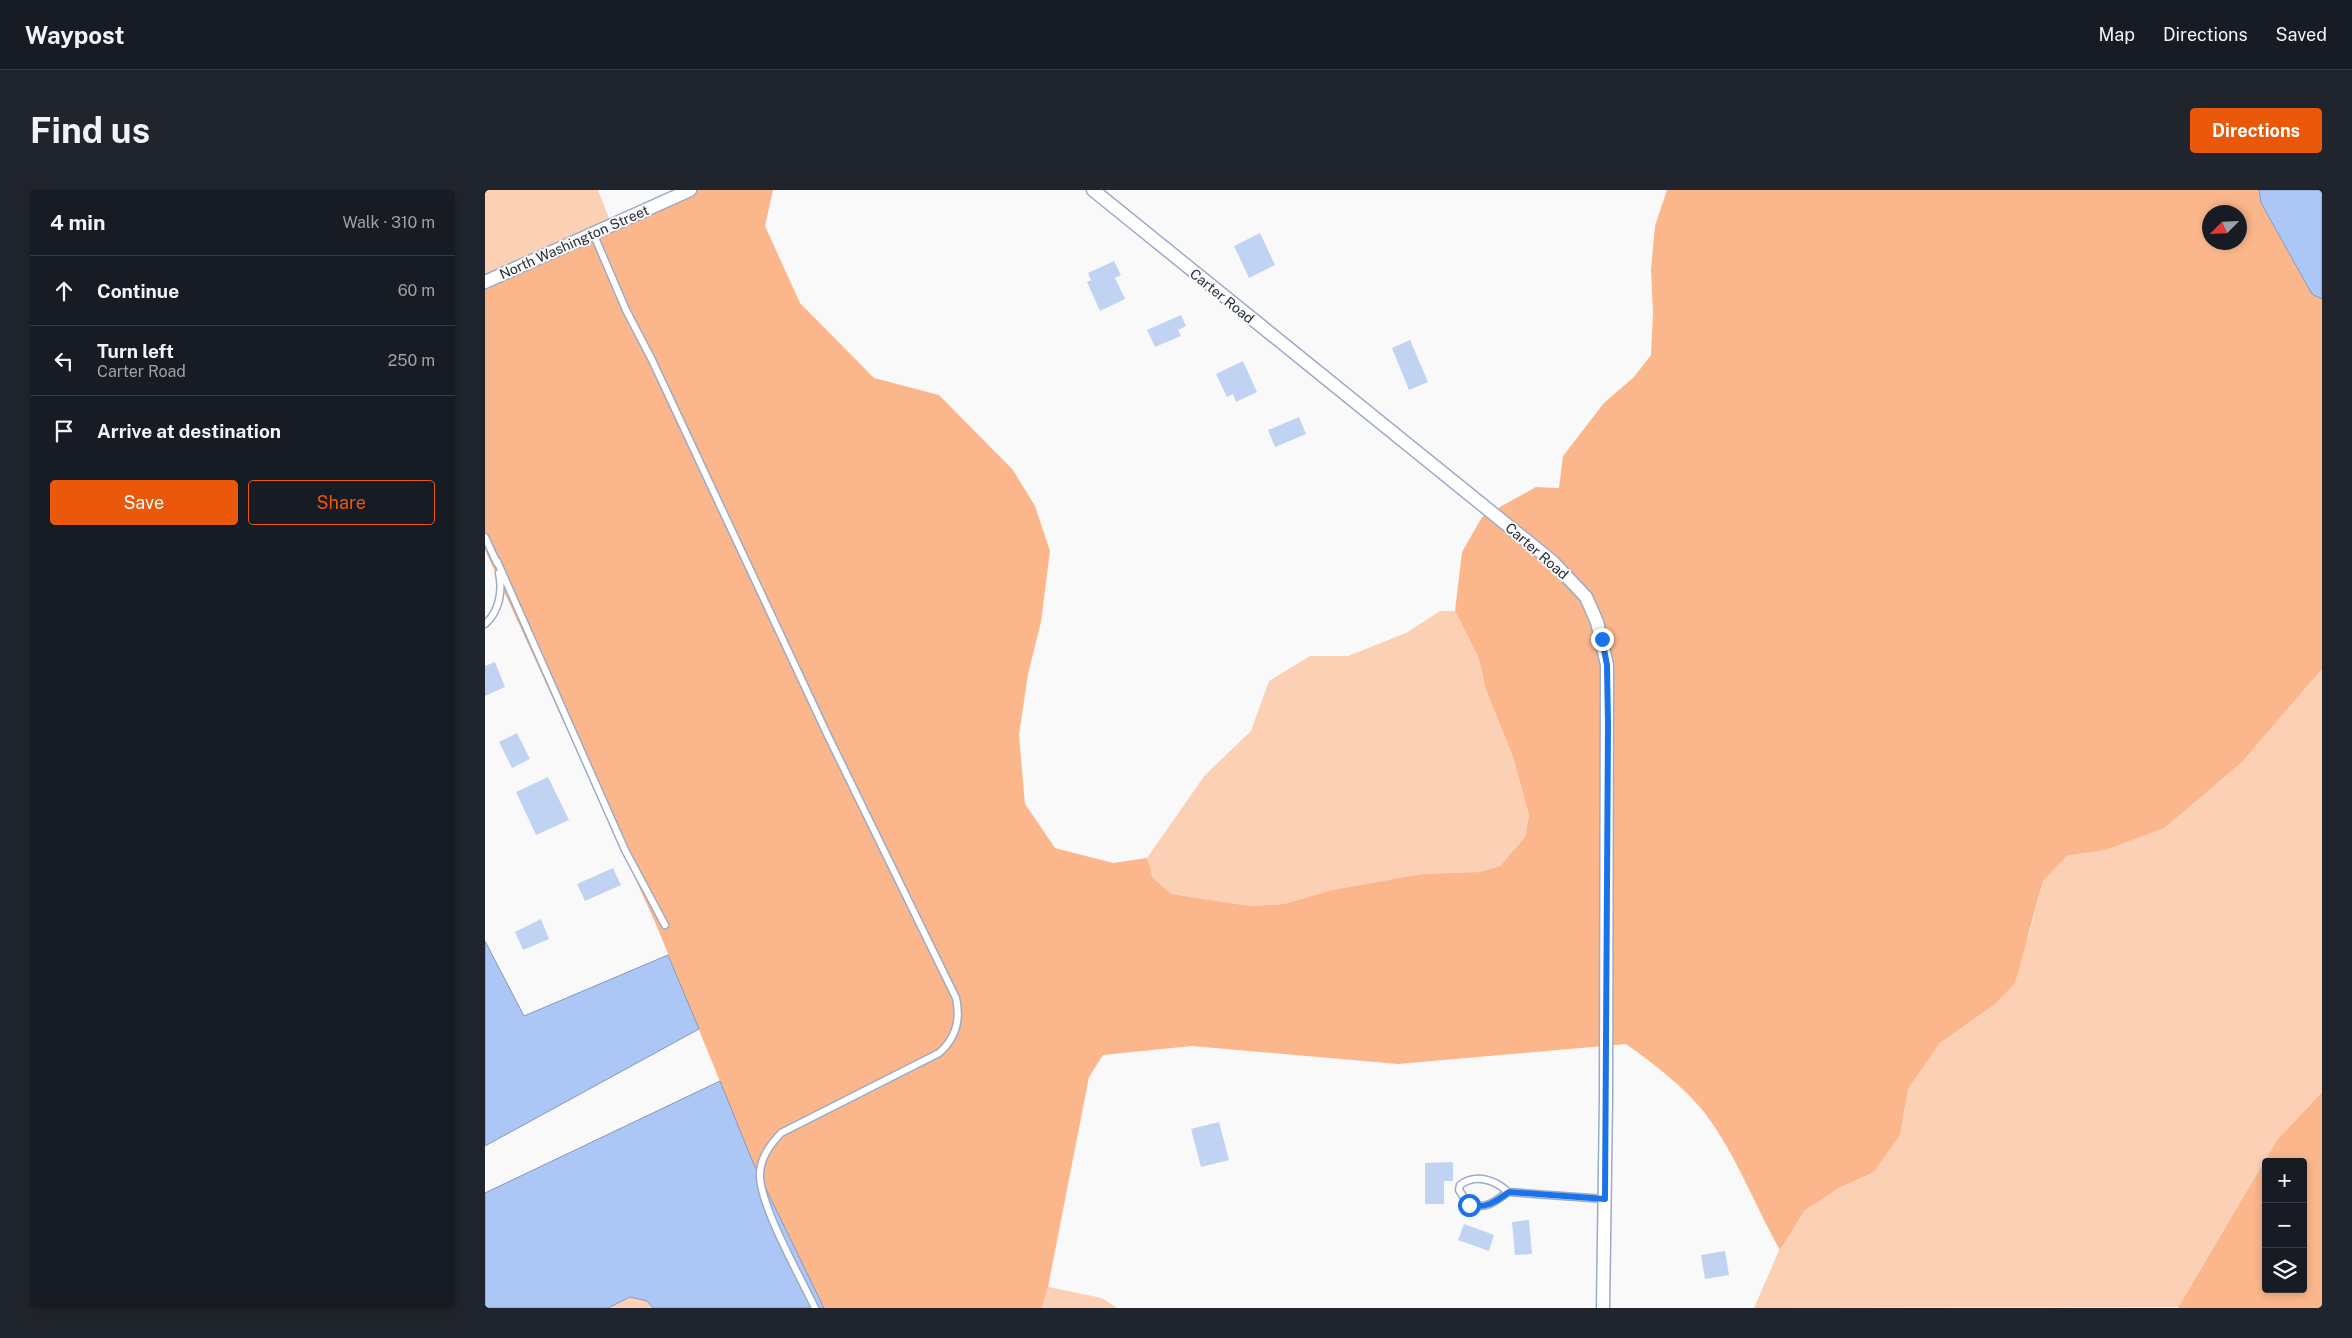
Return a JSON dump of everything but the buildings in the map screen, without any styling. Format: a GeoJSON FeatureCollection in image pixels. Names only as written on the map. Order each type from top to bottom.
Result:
{"type":"FeatureCollection","features":[{"type":"Feature","properties":{"kind":"street","name":"North Washington Street"},"geometry":{"type":"LineString","coordinates":[[485,282],[690,190]]}},
{"type":"Feature","properties":{"kind":"street","name":"Carter Road"},"geometry":{"type":"LineString","coordinates":[[1093,190],[1553,562],[1586,597],[1597,622],[1607,665],[1603,1308]]}},
{"type":"Feature","properties":{"kind":"lane"},"geometry":{"type":"LineString","coordinates":[[593,233],[626,310],[652,360],[958,1006],[958,1021],[953,1036],[939,1054],[781,1134],[770,1145],[763,1159],[760,1174],[763,1197],[815,1308]]}},
{"type":"Feature","properties":{"kind":"lane"},"geometry":{"type":"LineString","coordinates":[[485,537],[625,850],[665,925]]}},
{"type":"Feature","properties":{"kind":"lane"},"geometry":{"type":"LineString","coordinates":[[485,624],[497,609],[500,577],[497,561]]}},
{"type":"Feature","properties":{"kind":"lane"},"geometry":{"type":"LineString","coordinates":[[1509,1192],[1493,1204],[1480,1208],[1469,1205],[1459,1190],[1460,1185],[1475,1178],[1498,1183],[1509,1192],[1605,1199]]}},
{"type":"Feature","properties":{"kind":"shaded area"},"geometry":{"type":"Polygon","coordinates":[[[485,190],[598,190],[612,226],[485,278],[485,190]]]}},
{"type":"Feature","properties":{"kind":"shaded area"},"geometry":{"type":"Polygon","coordinates":[[[691,190],[773,190],[765,226],[800,303],[874,378],[939,395],[1013,470],[1035,506],[1050,551],[1041,622],[1028,674],[1019,735],[1025,804],[1055,848],[1113,863],[1147,858],[1153,878],[1171,894],[1250,906],[1284,904],[1332,890],[1421,874],[1479,872],[1500,866],[1525,837],[1529,815],[1513,757],[1486,690],[1479,659],[1455,611],[1462,552],[1482,517],[1536,487],[1559,488],[1563,456],[1604,403],[1634,377],[1651,355],[1653,313],[1651,269],[1655,226],[1667,190],[2259,190],[2261,203],[2312,294],[2322,299],[2322,669],[2243,761],[2164,828],[2105,850],[2067,856],[2043,881],[2015,983],[1994,1005],[1940,1043],[1908,1089],[1900,1135],[1874,1172],[1839,1188],[1804,1211],[1780,1250],[1726,1145],[1704,1112],[1677,1084],[1626,1044],[1398,1064],[1192,1046],[1103,1055],[1089,1077],[1048,1287],[1042,1308],[824,1308],[752,1160],[655,922],[485,550],[485,278],[691,190]]]}},
{"type":"Feature","properties":{"kind":"shaded area"},"geometry":{"type":"Polygon","coordinates":[[[1440,611],[1455,611],[1479,659],[1486,690],[1513,757],[1529,815],[1525,837],[1500,866],[1479,872],[1421,874],[1332,890],[1284,904],[1250,906],[1170,894],[1153,878],[1147,858],[1205,775],[1251,731],[1269,681],[1310,656],[1348,656],[1406,633],[1440,611]]]}},
{"type":"Feature","properties":{"kind":"shaded area"},"geometry":{"type":"Polygon","coordinates":[[[2322,669],[2322,1092],[2277,1140],[2266,1158],[2262,1158],[2262,1166],[2179,1307],[1754,1308],[1784,1239],[1804,1211],[1839,1188],[1874,1172],[1900,1135],[1908,1089],[1940,1043],[1994,1005],[2029,935],[2043,881],[2067,856],[2105,850],[2243,761],[2322,669]]]}},
{"type":"Feature","properties":{"kind":"shaded area"},"geometry":{"type":"Polygon","coordinates":[[[2322,1092],[2322,1308],[2178,1308],[2262,1165],[2262,1293],[2307,1293],[2307,1158],[2266,1158],[2277,1140],[2322,1092]]]}},
{"type":"Feature","properties":{"kind":"shaded area"},"geometry":{"type":"Polygon","coordinates":[[[1048,1287],[1102,1298],[1117,1308],[1042,1308],[1048,1287]]]}},
{"type":"Feature","properties":{"kind":"shaded area"},"geometry":{"type":"Polygon","coordinates":[[[630,1297],[647,1301],[653,1308],[608,1308],[630,1297]]]}},
{"type":"Feature","properties":{"kind":"water"},"geometry":{"type":"Polygon","coordinates":[[[2259,190],[2322,190],[2322,299],[2312,294],[2261,203],[2259,190]]]}},
{"type":"Feature","properties":{"kind":"water"},"geometry":{"type":"Polygon","coordinates":[[[485,941],[524,1016],[668,955],[699,1029],[485,1146],[485,941]]]}},
{"type":"Feature","properties":{"kind":"water"},"geometry":{"type":"Polygon","coordinates":[[[720,1081],[752,1160],[824,1308],[653,1308],[647,1301],[630,1297],[608,1308],[485,1308],[485,1193],[720,1081]]]}},
{"type":"Feature","properties":{"kind":"route"},"geometry":{"type":"LineString","coordinates":[[1469,1205],[1480,1208],[1493,1204],[1509,1192],[1605,1199],[1608,725],[1607,665],[1602,639]]}}]}
